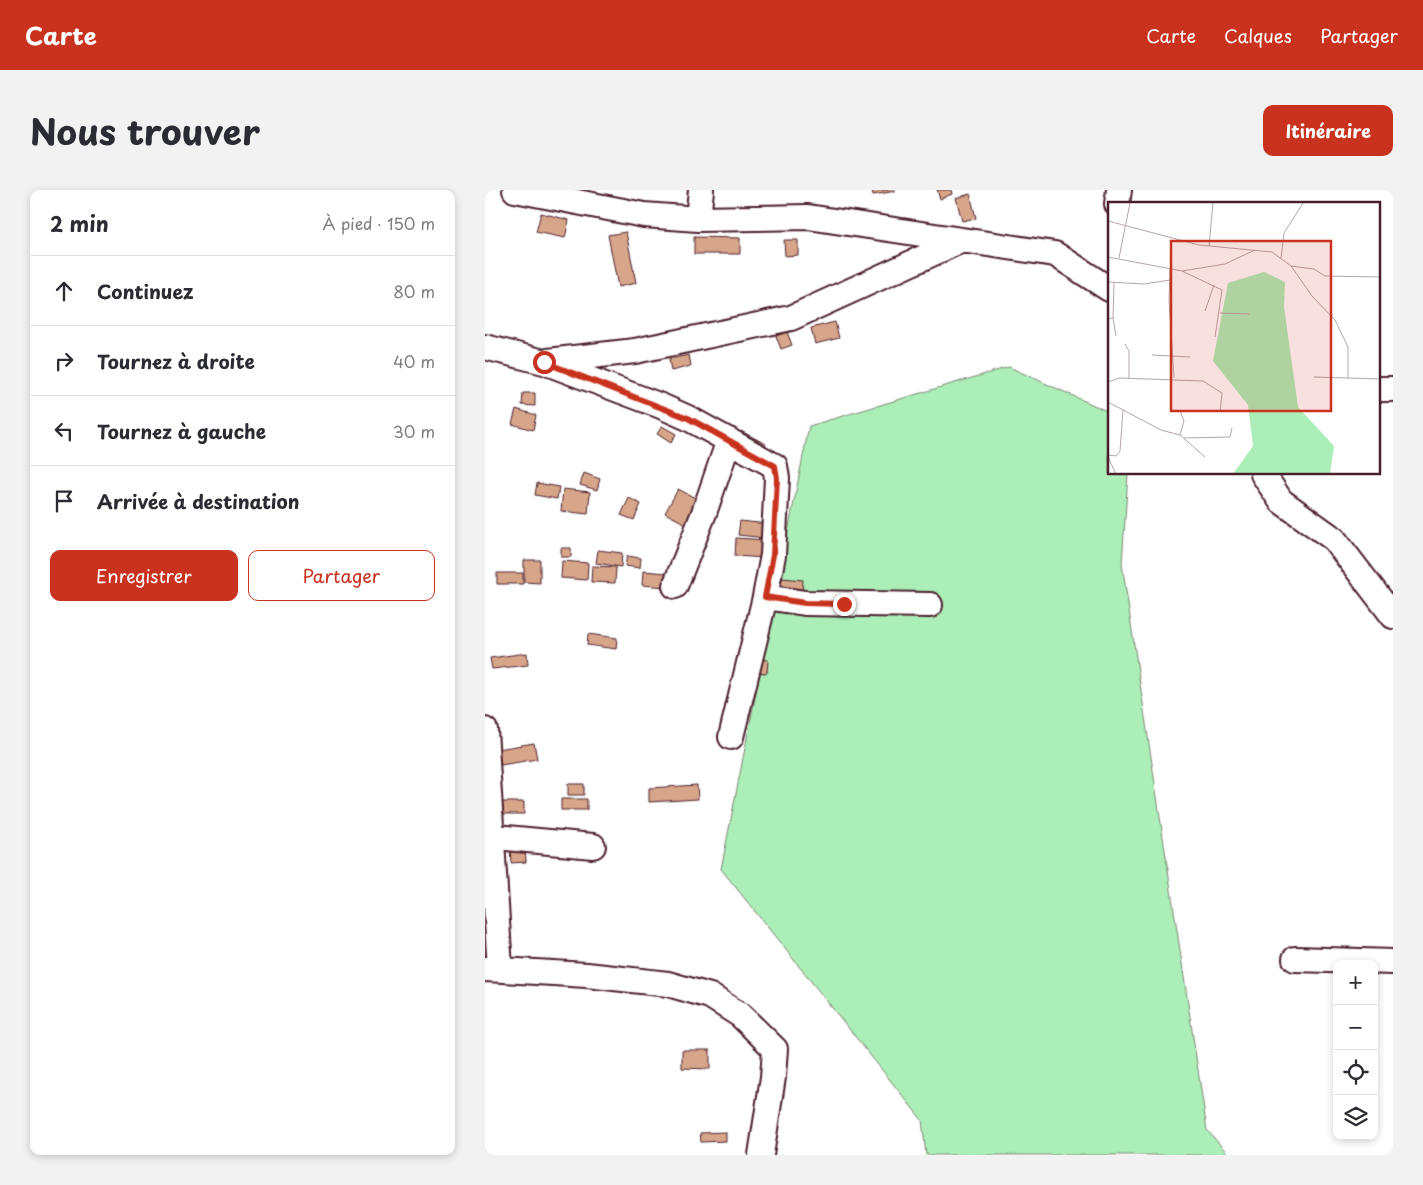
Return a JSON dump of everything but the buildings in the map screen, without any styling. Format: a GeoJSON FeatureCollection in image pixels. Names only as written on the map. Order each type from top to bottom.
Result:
{"type":"FeatureCollection","features":[{"type":"Feature","properties":{"kind":"street"},"geometry":{"type":"LineString","coordinates":[[515,190],[644,215],[698,219],[808,216],[1055,254],[1108,288]]}},
{"type":"Feature","properties":{"kind":"street"},"geometry":{"type":"LineString","coordinates":[[698,219],[701,190]]}},
{"type":"Feature","properties":{"kind":"street"},"geometry":{"type":"LineString","coordinates":[[544,362],[635,351],[791,318],[962,240]]}},
{"type":"Feature","properties":{"kind":"street"},"geometry":{"type":"LineString","coordinates":[[485,347],[544,362],[688,418],[775,466],[777,478],[773,555],[765,597],[731,737]]}},
{"type":"Feature","properties":{"kind":"street"},"geometry":{"type":"LineString","coordinates":[[675,586],[704,513],[729,440]]}},
{"type":"Feature","properties":{"kind":"street"},"geometry":{"type":"LineString","coordinates":[[1264,475],[1281,501],[1335,539],[1393,616]]}},
{"type":"Feature","properties":{"kind":"street"},"geometry":{"type":"LineString","coordinates":[[765,597],[805,603],[930,605]]}},
{"type":"Feature","properties":{"kind":"street"},"geometry":{"type":"LineString","coordinates":[[485,730],[492,969],[587,975],[668,984],[710,996],[740,1015],[775,1049],[773,1077],[761,1155]]}},
{"type":"Feature","properties":{"kind":"street"},"geometry":{"type":"LineString","coordinates":[[488,836],[593,846]]}},
{"type":"Feature","properties":{"kind":"street"},"geometry":{"type":"LineString","coordinates":[[1295,959],[1393,962]]}},
{"type":"Feature","properties":{"kind":"green space"},"geometry":{"type":"Polygon","coordinates":[[[1009,367],[1108,412],[1108,475],[1128,475],[1122,564],[1207,1130],[1229,1155],[926,1155],[922,1120],[721,869],[809,426],[1009,367]]]}},
{"type":"Feature","properties":{"kind":"route"},"geometry":{"type":"LineString","coordinates":[[544,362],[688,418],[775,466],[777,478],[773,555],[765,597],[805,603],[844,604]]}}]}
